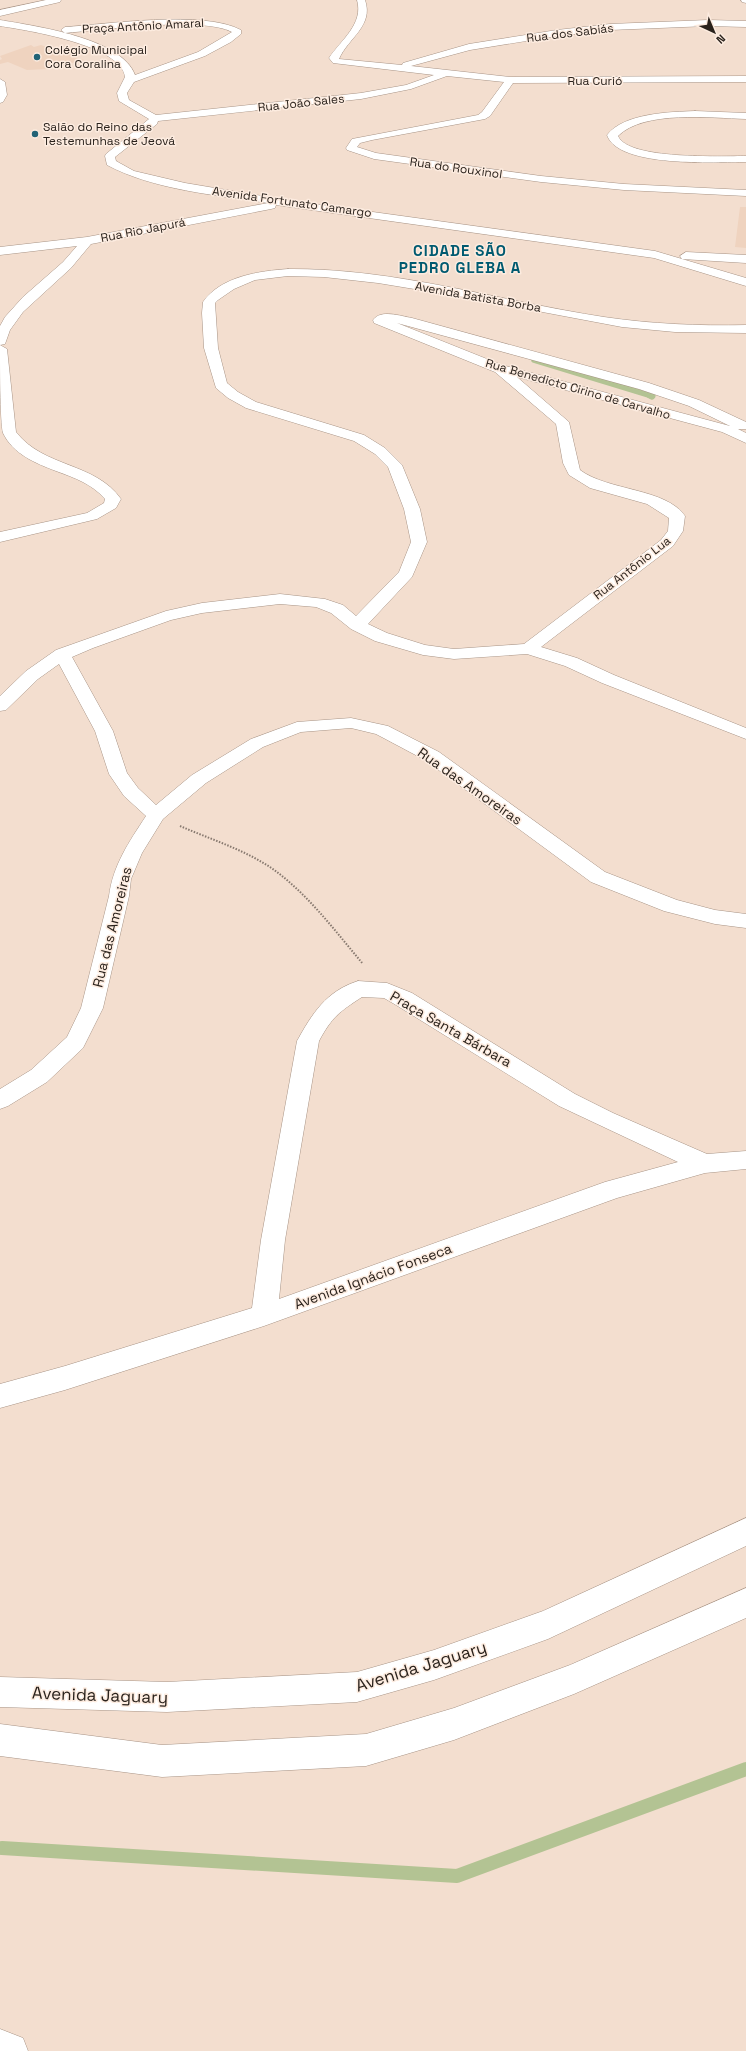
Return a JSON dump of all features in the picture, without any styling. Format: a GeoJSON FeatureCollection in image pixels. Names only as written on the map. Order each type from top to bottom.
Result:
{"type":"FeatureCollection","features":[{"type":"Feature","properties":{"kind":"street"},"geometry":{"type":"LineString","coordinates":[[0,13],[57,0]]}},
{"type":"Feature","properties":{"kind":"street"},"geometry":{"type":"LineString","coordinates":[[361,0],[364,5],[363,19],[334,58],[336,61],[346,64],[397,67]]}},
{"type":"Feature","properties":{"kind":"street","name":"Praça Antônio Amaral"},"geometry":{"type":"LineString","coordinates":[[47,32],[196,22],[226,25],[235,28],[238,32],[224,44],[167,68],[130,80]]}},
{"type":"Feature","properties":{"kind":"street"},"geometry":{"type":"LineString","coordinates":[[0,23],[47,32],[91,44],[104,50],[124,64],[130,72],[130,80],[122,93],[124,101],[154,118]]}},
{"type":"Feature","properties":{"kind":"street","name":"Rua dos Sabiás"},"geometry":{"type":"LineString","coordinates":[[397,67],[469,47],[557,33],[655,25],[708,23],[746,24]]}},
{"type":"Feature","properties":{"kind":"street","name":"Rua Curió"},"geometry":{"type":"LineString","coordinates":[[397,67],[445,74],[510,80],[746,79]]}},
{"type":"Feature","properties":{"kind":"street","name":"Rua João Sales"},"geometry":{"type":"LineString","coordinates":[[154,118],[348,98],[395,90],[445,74]]}},
{"type":"Feature","properties":{"kind":"street","name":"Rua do Rouxinol"},"geometry":{"type":"LineString","coordinates":[[510,80],[486,114],[481,117],[372,136],[356,140],[351,148],[374,156],[541,180],[746,193]]}},
{"type":"Feature","properties":{"kind":"street"},"geometry":{"type":"LineString","coordinates":[[0,82],[2,95],[0,100]]}},
{"type":"Feature","properties":{"kind":"street"},"geometry":{"type":"LineString","coordinates":[[746,116],[662,117],[631,124],[612,135],[618,145],[625,150],[650,155],[684,158],[746,159]]}},
{"type":"Feature","properties":{"kind":"street","name":"Avenida Fortunato Camargo"},"geometry":{"type":"LineString","coordinates":[[154,118],[152,122],[115,150],[110,156],[111,163],[117,167],[148,179],[286,203],[655,255],[746,282]]}},
{"type":"Feature","properties":{"kind":"street","name":"Rua Rio Japurá"},"geometry":{"type":"LineString","coordinates":[[0,251],[87,241],[286,203]]}},
{"type":"Feature","properties":{"kind":"street"},"geometry":{"type":"LineString","coordinates":[[0,341],[6,325],[68,264],[87,241]]}},
{"type":"Feature","properties":{"kind":"street"},"geometry":{"type":"LineString","coordinates":[[655,255],[746,259]]}},
{"type":"Feature","properties":{"kind":"street","name":"Avenida Batista Borba"},"geometry":{"type":"LineString","coordinates":[[357,625],[406,574],[419,542],[412,509],[395,465],[380,451],[359,438],[251,405],[233,395],[221,385],[211,348],[208,313],[209,302],[217,294],[233,284],[254,277],[286,274],[331,274],[361,277],[474,295],[606,321],[671,327],[716,329],[746,328]]}},
{"type":"Feature","properties":{"kind":"street","name":"Rua Benedicto Cirino de Carvalho"},"geometry":{"type":"LineString","coordinates":[[382,318],[392,318],[468,335],[634,383],[711,409],[745,430],[727,430],[497,368],[379,320],[382,318]]}},
{"type":"Feature","properties":{"kind":"street"},"geometry":{"type":"LineString","coordinates":[[0,349],[9,432],[14,441],[27,453],[92,481],[108,490],[113,499],[111,505],[92,516],[0,537]]}},
{"type":"Feature","properties":{"kind":"street","name":"Rua Antônio Lua"},"geometry":{"type":"LineString","coordinates":[[497,368],[562,422],[566,430],[570,462],[574,471],[596,484],[636,494],[668,507],[678,516],[676,533],[667,543],[528,649]]}},
{"type":"Feature","properties":{"kind":"street"},"geometry":{"type":"LineString","coordinates":[[0,706],[32,675],[62,654],[166,616],[202,608],[247,601],[280,599],[320,602],[337,609],[357,625],[381,637],[423,650],[454,654],[528,649],[571,662],[608,679],[746,734]]}},
{"type":"Feature","properties":{"kind":"street"},"geometry":{"type":"LineString","coordinates":[[62,654],[104,731],[118,774],[131,792],[156,815]]}},
{"type":"Feature","properties":{"kind":"street","name":"Rua das Amoreiras"},"geometry":{"type":"LineString","coordinates":[[0,1100],[39,1076],[75,1042],[92,1008],[119,896],[121,879],[132,853],[156,815],[199,779],[256,742],[297,727],[320,724],[351,723],[382,730],[432,756],[598,877],[670,906],[715,917],[746,921]]}},
{"type":"Feature","properties":{"kind":"street","name":"Praça Santa Bárbara"},"geometry":{"type":"LineString","coordinates":[[264,1315],[273,1240],[308,1041],[320,1019],[330,1008],[348,994],[358,989],[387,991],[404,999],[567,1100],[605,1119],[705,1164]]}},
{"type":"Feature","properties":{"kind":"street","name":"Avenida Ignácio Fonseca"},"geometry":{"type":"LineString","coordinates":[[0,1396],[66,1378],[264,1315],[614,1189],[705,1164],[746,1160]]}},
{"type":"Feature","properties":{"kind":"street","name":"Avenida Jaguary"},"geometry":{"type":"LineString","coordinates":[[0,1692],[168,1697],[357,1687],[434,1665],[548,1624],[746,1532]]}},
{"type":"Feature","properties":{"kind":"street"},"geometry":{"type":"LineString","coordinates":[[0,1740],[162,1761],[366,1750],[454,1724],[574,1680],[746,1603]]}},
{"type":"Feature","properties":{"kind":"street"},"geometry":{"type":"LineString","coordinates":[[0,2047],[10,2051]]}},
{"type":"Feature","properties":{"kind":"path"},"geometry":{"type":"LineString","coordinates":[[156,815],[249,857],[276,872],[315,908],[387,991]]}},
{"type":"Feature","properties":{"kind":"shaded area","name":"Colégio Municipal Cora Coralina"},"geometry":{"type":"Polygon","coordinates":[[[31,45],[34,47],[41,45],[60,50],[74,55],[70,56],[84,60],[48,69],[27,70],[8,62],[0,64],[0,60],[2,59],[0,56],[31,45]]]}},
{"type":"Feature","properties":{"kind":"shaded area"},"geometry":{"type":"Polygon","coordinates":[[[740,207],[746,207],[746,248],[735,247],[740,207]]]}},
{"type":"Feature","properties":{"kind":"waterway"},"geometry":{"type":"LineString","coordinates":[[534,360],[652,396],[650,395]]}},
{"type":"Feature","properties":{"kind":"waterway"},"geometry":{"type":"LineString","coordinates":[[2,1848],[457,1876],[746,1769]]}},
{"type":"Feature","properties":{"kind":"place","name":"Colégio Municipal Cora Coralina"},"geometry":{"type":"Point","coordinates":[37,57]}},
{"type":"Feature","properties":{"kind":"place","name":"Salão do Reino das Testemunhas de Jeová"},"geometry":{"type":"Point","coordinates":[35,134]}},
{"type":"Feature","properties":{"kind":"district","name":"CIDADE SÃO PEDRO GLEBA A"},"geometry":{"type":"Point","coordinates":[460,260]}}]}
